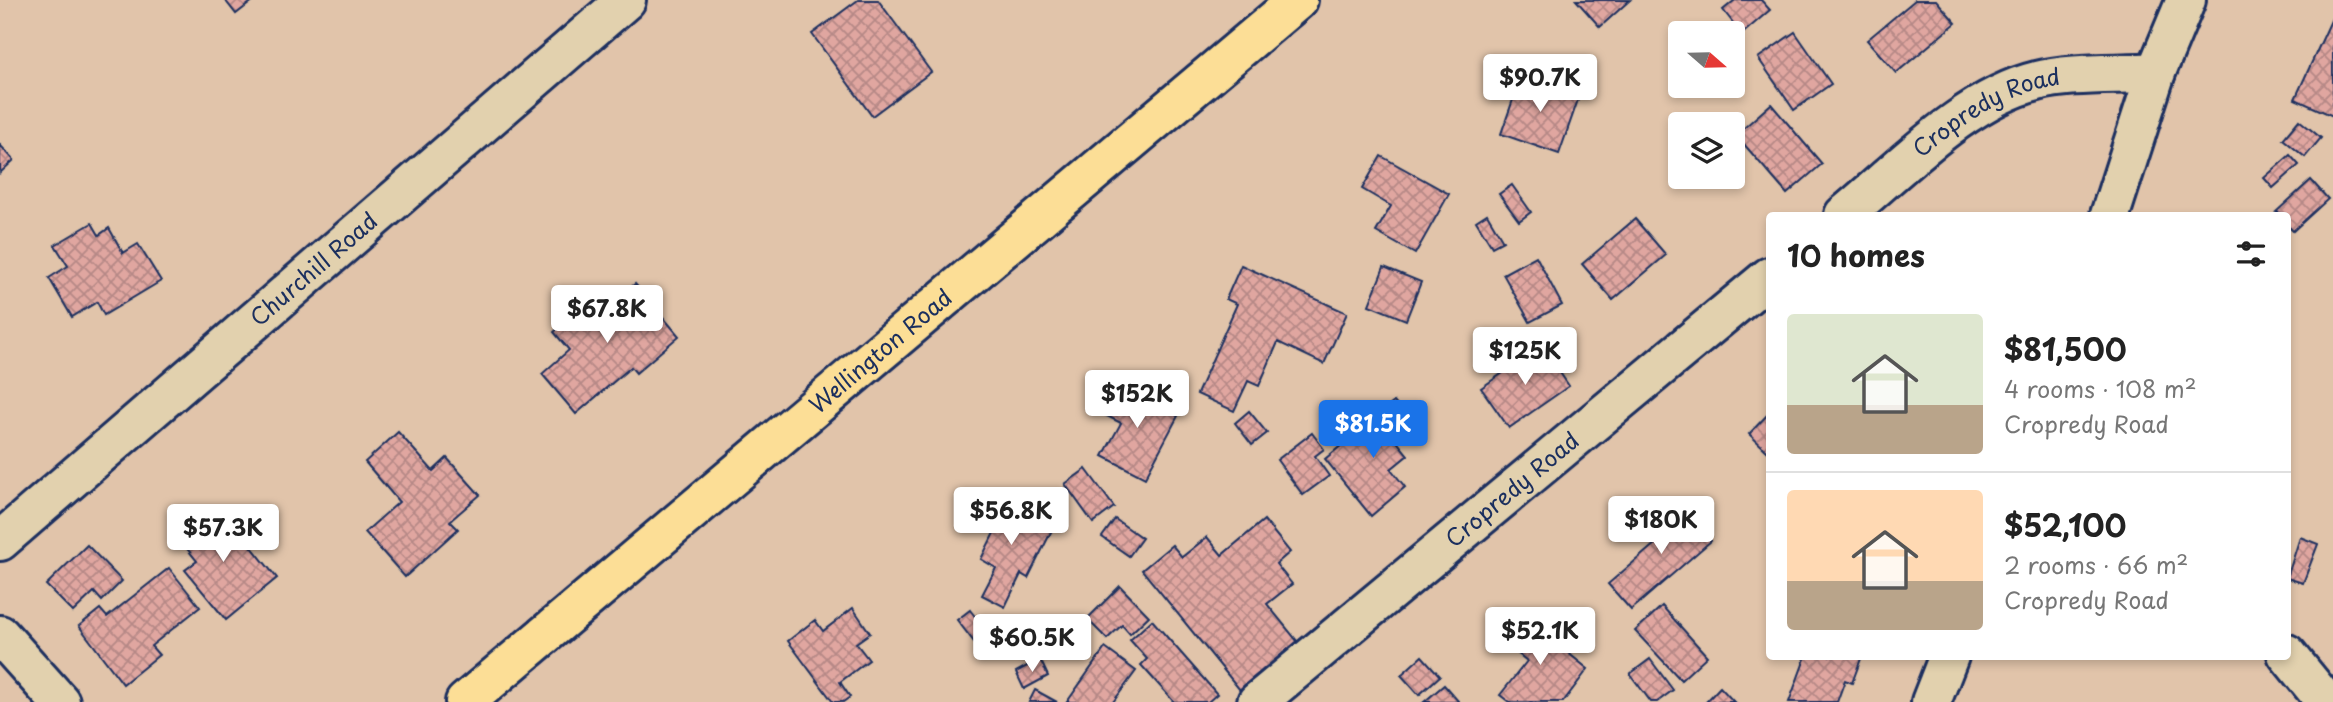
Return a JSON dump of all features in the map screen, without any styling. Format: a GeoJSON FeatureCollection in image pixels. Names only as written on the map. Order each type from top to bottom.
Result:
{"type":"FeatureCollection","features":[{"type":"Feature","properties":{"kind":"main road","name":"Wellington Road"},"geometry":{"type":"LineString","coordinates":[[465,702],[1298,0]]}},
{"type":"Feature","properties":{"kind":"street","name":"Churchill Road"},"geometry":{"type":"LineString","coordinates":[[0,541],[626,0]]}},
{"type":"Feature","properties":{"kind":"street"},"geometry":{"type":"LineString","coordinates":[[2111,212],[2156,72],[2186,0]]}},
{"type":"Feature","properties":{"kind":"street","name":"Cropredy Road"},"geometry":{"type":"LineString","coordinates":[[1848,212],[1976,106],[2007,90],[2040,80],[2156,72]]}},
{"type":"Feature","properties":{"kind":"street","name":"Cropredy Road"},"geometry":{"type":"LineString","coordinates":[[1257,702],[1766,279]]}},
{"type":"Feature","properties":{"kind":"street"},"geometry":{"type":"LineString","coordinates":[[0,635],[60,702]]}},
{"type":"Feature","properties":{"kind":"street"},"geometry":{"type":"LineString","coordinates":[[2291,659],[2326,702]]}},
{"type":"Feature","properties":{"kind":"street"},"geometry":{"type":"LineString","coordinates":[[1931,702],[1947,660]]}},
{"type":"Feature","properties":{"kind":"building"},"geometry":{"type":"Polygon","coordinates":[[[225,0],[254,0],[236,14],[225,0]]]}},
{"type":"Feature","properties":{"kind":"building"},"geometry":{"type":"Polygon","coordinates":[[[858,0],[878,0],[931,72],[872,116],[812,34],[858,0]]]}},
{"type":"Feature","properties":{"kind":"building"},"geometry":{"type":"Polygon","coordinates":[[[1576,0],[1630,0],[1600,27],[1576,0]]]}},
{"type":"Feature","properties":{"kind":"building"},"geometry":{"type":"Polygon","coordinates":[[[1735,0],[1761,0],[1770,10],[1745,31],[1745,21],[1732,21],[1723,10],[1735,0]]]}},
{"type":"Feature","properties":{"kind":"building"},"geometry":{"type":"Polygon","coordinates":[[[1915,0],[1936,0],[1956,23],[1896,73],[1867,40],[1915,0]]]}},
{"type":"Feature","properties":{"kind":"building"},"geometry":{"type":"Polygon","coordinates":[[[2333,16],[2333,116],[2295,99],[2333,16]]]}},
{"type":"Feature","properties":{"kind":"building"},"geometry":{"type":"Polygon","coordinates":[[[1795,32],[1831,84],[1794,110],[1758,58],[1795,32]]]}},
{"type":"Feature","properties":{"kind":"building"},"geometry":{"type":"Polygon","coordinates":[[[1522,74],[1580,94],[1559,154],[1501,134],[1522,74]]]}},
{"type":"Feature","properties":{"kind":"building"},"geometry":{"type":"Polygon","coordinates":[[[1771,104],[1822,164],[1787,194],[1745,145],[1745,127],[1771,104]]]}},
{"type":"Feature","properties":{"kind":"building"},"geometry":{"type":"Polygon","coordinates":[[[2299,120],[2321,138],[2305,157],[2283,139],[2299,120]]]}},
{"type":"Feature","properties":{"kind":"building"},"geometry":{"type":"Polygon","coordinates":[[[0,145],[14,160],[0,173],[0,145]]]}},
{"type":"Feature","properties":{"kind":"building"},"geometry":{"type":"Polygon","coordinates":[[[2290,155],[2299,165],[2273,188],[2264,178],[2290,155]]]}},
{"type":"Feature","properties":{"kind":"building"},"geometry":{"type":"Polygon","coordinates":[[[1381,156],[1449,194],[1415,254],[1376,232],[1391,206],[1362,189],[1381,156]]]}},
{"type":"Feature","properties":{"kind":"building"},"geometry":{"type":"Polygon","coordinates":[[[2311,180],[2328,199],[2293,231],[2291,212],[2276,212],[2311,180]]]}},
{"type":"Feature","properties":{"kind":"building"},"geometry":{"type":"Polygon","coordinates":[[[1512,185],[1531,212],[1519,221],[1499,194],[1512,185]]]}},
{"type":"Feature","properties":{"kind":"building"},"geometry":{"type":"Polygon","coordinates":[[[1487,214],[1503,241],[1492,247],[1476,221],[1487,214]]]}},
{"type":"Feature","properties":{"kind":"building"},"geometry":{"type":"Polygon","coordinates":[[[1635,219],[1666,255],[1613,300],[1582,264],[1635,219]]]}},
{"type":"Feature","properties":{"kind":"building"},"geometry":{"type":"Polygon","coordinates":[[[92,223],[99,235],[109,228],[123,253],[138,244],[161,281],[104,315],[97,302],[72,317],[49,278],[68,266],[55,245],[92,223]]]}},
{"type":"Feature","properties":{"kind":"building"},"geometry":{"type":"Polygon","coordinates":[[[1536,256],[1562,305],[1530,322],[1503,274],[1536,256]]]}},
{"type":"Feature","properties":{"kind":"building"},"geometry":{"type":"Polygon","coordinates":[[[1241,265],[1347,313],[1324,364],[1278,342],[1259,386],[1248,381],[1234,411],[1197,394],[1237,304],[1226,299],[1241,265]]]}},
{"type":"Feature","properties":{"kind":"building"},"geometry":{"type":"Polygon","coordinates":[[[1384,267],[1421,282],[1406,320],[1369,305],[1384,267]]]}},
{"type":"Feature","properties":{"kind":"building"},"geometry":{"type":"Polygon","coordinates":[[[635,284],[679,336],[636,373],[631,367],[576,414],[542,374],[569,350],[554,332],[601,291],[612,303],[635,284]]]}},
{"type":"Feature","properties":{"kind":"building"},"geometry":{"type":"Polygon","coordinates":[[[1542,346],[1569,386],[1509,428],[1481,388],[1542,346]]]}},
{"type":"Feature","properties":{"kind":"building"},"geometry":{"type":"Polygon","coordinates":[[[1116,384],[1178,416],[1145,478],[1103,456],[1121,423],[1101,413],[1116,384]]]}},
{"type":"Feature","properties":{"kind":"building"},"geometry":{"type":"Polygon","coordinates":[[[1394,402],[1412,424],[1394,438],[1408,455],[1391,469],[1405,487],[1371,516],[1325,459],[1394,402]]]}},
{"type":"Feature","properties":{"kind":"building"},"geometry":{"type":"Polygon","coordinates":[[[1249,411],[1267,433],[1252,445],[1235,423],[1249,411]]]}},
{"type":"Feature","properties":{"kind":"building"},"geometry":{"type":"Polygon","coordinates":[[[1766,416],[1766,450],[1749,434],[1766,416]]]}},
{"type":"Feature","properties":{"kind":"building"},"geometry":{"type":"Polygon","coordinates":[[[398,432],[433,471],[447,458],[480,495],[450,521],[458,529],[405,577],[365,532],[399,502],[365,462],[398,432]]]}},
{"type":"Feature","properties":{"kind":"building"},"geometry":{"type":"Polygon","coordinates":[[[1312,433],[1324,449],[1315,456],[1329,476],[1303,495],[1277,460],[1312,433]]]}},
{"type":"Feature","properties":{"kind":"building"},"geometry":{"type":"Polygon","coordinates":[[[1086,469],[1114,507],[1093,523],[1065,484],[1086,469]]]}},
{"type":"Feature","properties":{"kind":"building"},"geometry":{"type":"Polygon","coordinates":[[[990,496],[1053,528],[1028,578],[1021,574],[1005,607],[982,595],[996,568],[981,559],[995,531],[977,522],[990,496]]]}},
{"type":"Feature","properties":{"kind":"building"},"geometry":{"type":"Polygon","coordinates":[[[1677,500],[1711,541],[1631,610],[1608,584],[1663,537],[1651,523],[1677,500]]]}},
{"type":"Feature","properties":{"kind":"building"},"geometry":{"type":"Polygon","coordinates":[[[198,509],[221,536],[234,525],[277,578],[226,620],[185,570],[197,561],[172,530],[198,509]]]}},
{"type":"Feature","properties":{"kind":"building"},"geometry":{"type":"Polygon","coordinates":[[[1115,519],[1142,538],[1129,556],[1102,537],[1115,519]]]}},
{"type":"Feature","properties":{"kind":"building"},"geometry":{"type":"Polygon","coordinates":[[[1264,520],[1290,552],[1276,564],[1292,584],[1267,604],[1298,642],[1240,690],[1142,570],[1172,545],[1182,557],[1207,537],[1222,555],[1264,520]]]}},
{"type":"Feature","properties":{"kind":"building"},"geometry":{"type":"Polygon","coordinates":[[[2300,537],[2318,544],[2303,583],[2291,579],[2291,565],[2300,537]]]}},
{"type":"Feature","properties":{"kind":"building"},"geometry":{"type":"Polygon","coordinates":[[[87,545],[122,581],[102,601],[94,592],[73,612],[46,585],[87,545]]]}},
{"type":"Feature","properties":{"kind":"building"},"geometry":{"type":"Polygon","coordinates":[[[169,568],[200,607],[151,646],[159,655],[123,684],[79,626],[100,609],[107,617],[169,568]]]}},
{"type":"Feature","properties":{"kind":"building"},"geometry":{"type":"Polygon","coordinates":[[[1120,586],[1149,616],[1130,634],[1122,625],[1107,639],[1087,619],[1120,586]]]}},
{"type":"Feature","properties":{"kind":"building"},"geometry":{"type":"Polygon","coordinates":[[[1662,606],[1707,656],[1681,680],[1635,631],[1662,606]]]}},
{"type":"Feature","properties":{"kind":"building"},"geometry":{"type":"Polygon","coordinates":[[[853,608],[870,633],[856,643],[869,660],[840,682],[850,697],[843,702],[833,702],[788,641],[815,620],[823,631],[853,608]]]}},
{"type":"Feature","properties":{"kind":"building"},"geometry":{"type":"Polygon","coordinates":[[[970,610],[1001,650],[988,660],[957,620],[970,610]]]}},
{"type":"Feature","properties":{"kind":"building"},"geometry":{"type":"Polygon","coordinates":[[[1521,615],[1588,669],[1563,702],[1509,702],[1500,695],[1527,661],[1501,640],[1521,615]]]}},
{"type":"Feature","properties":{"kind":"building"},"geometry":{"type":"Polygon","coordinates":[[[1152,620],[1217,694],[1208,702],[1174,702],[1141,665],[1147,659],[1130,640],[1152,620]]]}},
{"type":"Feature","properties":{"kind":"building"},"geometry":{"type":"Polygon","coordinates":[[[1105,648],[1136,671],[1113,702],[1067,702],[1105,648]]]}},
{"type":"Feature","properties":{"kind":"building"},"geometry":{"type":"Polygon","coordinates":[[[1422,656],[1440,676],[1419,695],[1401,675],[1422,656]]]}},
{"type":"Feature","properties":{"kind":"building"},"geometry":{"type":"Polygon","coordinates":[[[1040,659],[1048,676],[1024,689],[1016,672],[1040,659]]]}},
{"type":"Feature","properties":{"kind":"building"},"geometry":{"type":"Polygon","coordinates":[[[1650,659],[1673,690],[1657,702],[1651,702],[1630,674],[1650,659]]]}},
{"type":"Feature","properties":{"kind":"building"},"geometry":{"type":"Polygon","coordinates":[[[1805,660],[1861,660],[1852,683],[1845,680],[1837,702],[1789,702],[1805,660]]]}},
{"type":"Feature","properties":{"kind":"building"},"geometry":{"type":"Polygon","coordinates":[[[1444,685],[1459,702],[1424,702],[1444,685]]]}},
{"type":"Feature","properties":{"kind":"building"},"geometry":{"type":"Polygon","coordinates":[[[1720,687],[1734,702],[1706,702],[1720,687]]]}},
{"type":"Feature","properties":{"kind":"building"},"geometry":{"type":"Polygon","coordinates":[[[1035,690],[1057,702],[1029,702],[1035,690]]]}}]}
